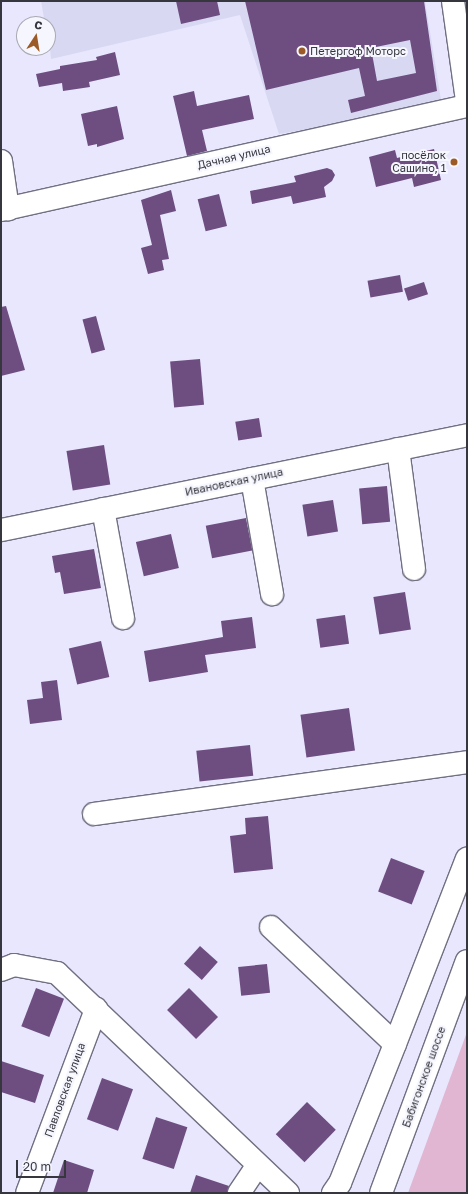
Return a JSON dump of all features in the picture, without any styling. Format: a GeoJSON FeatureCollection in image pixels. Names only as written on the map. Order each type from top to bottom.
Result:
{"type":"FeatureCollection","features":[{"type":"Feature","properties":{"kind":"street"},"geometry":{"type":"LineString","coordinates":[[453,1],[467,100]]}},
{"type":"Feature","properties":{"kind":"street","name":"Дачная улица"},"geometry":{"type":"LineString","coordinates":[[5,210],[467,106]]}},
{"type":"Feature","properties":{"kind":"street"},"geometry":{"type":"LineString","coordinates":[[1,161],[5,210]]}},
{"type":"Feature","properties":{"kind":"street","name":"Ивановская улица"},"geometry":{"type":"LineString","coordinates":[[1,530],[467,435]]}},
{"type":"Feature","properties":{"kind":"street"},"geometry":{"type":"LineString","coordinates":[[398,449],[414,569]]}},
{"type":"Feature","properties":{"kind":"street"},"geometry":{"type":"LineString","coordinates":[[252,479],[272,594]]}},
{"type":"Feature","properties":{"kind":"street"},"geometry":{"type":"LineString","coordinates":[[103,509],[123,618]]}},
{"type":"Feature","properties":{"kind":"street"},"geometry":{"type":"LineString","coordinates":[[94,814],[467,762]]}},
{"type":"Feature","properties":{"kind":"street"},"geometry":{"type":"LineString","coordinates":[[333,1193],[340,1183],[396,1044],[467,858]]}},
{"type":"Feature","properties":{"kind":"street"},"geometry":{"type":"LineString","coordinates":[[271,927],[396,1044]]}},
{"type":"Feature","properties":{"kind":"street","name":"Бабигонское шоссе"},"geometry":{"type":"LineString","coordinates":[[381,1193],[467,961]]}},
{"type":"Feature","properties":{"kind":"street"},"geometry":{"type":"LineString","coordinates":[[1,970],[14,965],[57,973],[257,1166],[288,1193]]}},
{"type":"Feature","properties":{"kind":"street","name":"Павловская улица"},"geometry":{"type":"LineString","coordinates":[[27,1193],[96,1009]]}},
{"type":"Feature","properties":{"kind":"street"},"geometry":{"type":"LineString","coordinates":[[239,1193],[257,1166]]}},
{"type":"Feature","properties":{"kind":"shaded area"},"geometry":{"type":"Polygon","coordinates":[[[41,1],[425,1],[442,106],[279,134],[240,15],[51,59],[51,56],[56,56],[56,16],[44,16],[41,1]]]}},
{"type":"Feature","properties":{"kind":"shaded area"},"geometry":{"type":"Polygon","coordinates":[[[467,1032],[467,1193],[408,1193],[467,1032]]]}},
{"type":"Feature","properties":{"kind":"building"},"geometry":{"type":"Polygon","coordinates":[[[176,1],[217,1],[220,15],[181,24],[176,1]]]}},
{"type":"Feature","properties":{"kind":"building"},"geometry":{"type":"Polygon","coordinates":[[[245,1],[424,1],[437,91],[351,113],[348,100],[365,96],[359,68],[266,90],[245,1]],[[410,40],[371,48],[377,81],[416,73],[410,40]]]}},
{"type":"Feature","properties":{"kind":"building"},"geometry":{"type":"Polygon","coordinates":[[[115,52],[120,75],[89,82],[90,87],[63,91],[62,83],[39,87],[36,74],[60,69],[60,66],[97,60],[96,57],[115,52]]]}},
{"type":"Feature","properties":{"kind":"building"},"geometry":{"type":"Polygon","coordinates":[[[194,91],[197,106],[249,95],[254,119],[202,130],[207,151],[187,156],[173,96],[194,91]]]}},
{"type":"Feature","properties":{"kind":"building"},"geometry":{"type":"Polygon","coordinates":[[[117,106],[124,139],[97,147],[97,144],[88,146],[81,114],[117,106]]]}},
{"type":"Feature","properties":{"kind":"building"},"geometry":{"type":"Polygon","coordinates":[[[434,149],[441,180],[414,187],[412,178],[376,187],[369,157],[395,150],[397,158],[434,149]]]}},
{"type":"Feature","properties":{"kind":"building"},"geometry":{"type":"Polygon","coordinates":[[[327,168],[332,170],[335,175],[332,181],[324,187],[326,197],[293,204],[291,196],[252,204],[250,191],[296,182],[294,176],[327,168]]]}},
{"type":"Feature","properties":{"kind":"building"},"geometry":{"type":"Polygon","coordinates":[[[171,190],[176,211],[160,215],[169,259],[162,260],[164,270],[148,274],[141,248],[152,245],[141,200],[171,190]]]}},
{"type":"Feature","properties":{"kind":"building"},"geometry":{"type":"Polygon","coordinates":[[[219,194],[227,226],[206,231],[198,199],[219,194]]]}},
{"type":"Feature","properties":{"kind":"building"},"geometry":{"type":"Polygon","coordinates":[[[400,275],[403,292],[370,297],[368,281],[400,275]]]}},
{"type":"Feature","properties":{"kind":"building"},"geometry":{"type":"Polygon","coordinates":[[[424,282],[428,294],[408,301],[404,288],[424,282]]]}},
{"type":"Feature","properties":{"kind":"building"},"geometry":{"type":"Polygon","coordinates":[[[6,306],[25,370],[1,376],[1,307],[6,306]]]}},
{"type":"Feature","properties":{"kind":"building"},"geometry":{"type":"Polygon","coordinates":[[[96,316],[105,350],[92,353],[82,320],[96,316]]]}},
{"type":"Feature","properties":{"kind":"building"},"geometry":{"type":"Polygon","coordinates":[[[200,359],[204,405],[174,407],[170,362],[200,359]]]}},
{"type":"Feature","properties":{"kind":"building"},"geometry":{"type":"Polygon","coordinates":[[[259,418],[262,437],[238,441],[235,422],[259,418]]]}},
{"type":"Feature","properties":{"kind":"building"},"geometry":{"type":"Polygon","coordinates":[[[104,445],[110,485],[73,490],[66,451],[104,445]]]}},
{"type":"Feature","properties":{"kind":"building"},"geometry":{"type":"Polygon","coordinates":[[[387,486],[390,522],[362,524],[359,488],[387,486]]]}},
{"type":"Feature","properties":{"kind":"building"},"geometry":{"type":"Polygon","coordinates":[[[333,500],[338,532],[307,536],[302,505],[333,500]]]}},
{"type":"Feature","properties":{"kind":"building"},"geometry":{"type":"Polygon","coordinates":[[[246,518],[252,550],[212,558],[206,526],[246,518]]]}},
{"type":"Feature","properties":{"kind":"building"},"geometry":{"type":"Polygon","coordinates":[[[171,534],[179,568],[144,576],[136,542],[171,534]]]}},
{"type":"Feature","properties":{"kind":"building"},"geometry":{"type":"Polygon","coordinates":[[[94,549],[101,588],[64,594],[60,572],[55,573],[52,556],[94,549]]]}},
{"type":"Feature","properties":{"kind":"building"},"geometry":{"type":"Polygon","coordinates":[[[405,592],[411,630],[379,635],[373,597],[405,592]]]}},
{"type":"Feature","properties":{"kind":"building"},"geometry":{"type":"Polygon","coordinates":[[[345,615],[349,644],[320,648],[316,619],[345,615]]]}},
{"type":"Feature","properties":{"kind":"building"},"geometry":{"type":"Polygon","coordinates":[[[252,617],[256,648],[205,655],[208,672],[149,682],[144,651],[223,637],[221,621],[252,617]]]}},
{"type":"Feature","properties":{"kind":"building"},"geometry":{"type":"Polygon","coordinates":[[[101,641],[109,677],[77,684],[69,648],[101,641]]]}},
{"type":"Feature","properties":{"kind":"building"},"geometry":{"type":"Polygon","coordinates":[[[57,680],[62,720],[30,724],[27,700],[43,698],[41,682],[57,680]]]}},
{"type":"Feature","properties":{"kind":"building"},"geometry":{"type":"Polygon","coordinates":[[[349,708],[355,751],[306,757],[300,715],[349,708]]]}},
{"type":"Feature","properties":{"kind":"building"},"geometry":{"type":"Polygon","coordinates":[[[250,745],[253,776],[200,781],[196,751],[250,745]]]}},
{"type":"Feature","properties":{"kind":"building"},"geometry":{"type":"Polygon","coordinates":[[[268,816],[273,869],[234,873],[230,836],[246,834],[245,818],[268,816]]]}},
{"type":"Feature","properties":{"kind":"building"},"geometry":{"type":"Polygon","coordinates":[[[391,858],[425,871],[412,905],[378,892],[391,858]]]}},
{"type":"Feature","properties":{"kind":"building"},"geometry":{"type":"Polygon","coordinates":[[[200,946],[218,962],[202,980],[184,964],[200,946]]]}},
{"type":"Feature","properties":{"kind":"building"},"geometry":{"type":"Polygon","coordinates":[[[267,964],[270,993],[241,996],[238,967],[267,964]]]}},
{"type":"Feature","properties":{"kind":"building"},"geometry":{"type":"Polygon","coordinates":[[[36,988],[64,999],[49,1037],[21,1026],[36,988]]]}},
{"type":"Feature","properties":{"kind":"building"},"geometry":{"type":"Polygon","coordinates":[[[189,988],[218,1017],[196,1039],[167,1010],[189,988]]]}},
{"type":"Feature","properties":{"kind":"building"},"geometry":{"type":"Polygon","coordinates":[[[1,1061],[44,1075],[35,1103],[1,1092],[1,1061]]]}},
{"type":"Feature","properties":{"kind":"building"},"geometry":{"type":"Polygon","coordinates":[[[102,1078],[133,1089],[118,1131],[87,1119],[102,1078]]]}},
{"type":"Feature","properties":{"kind":"building"},"geometry":{"type":"Polygon","coordinates":[[[307,1102],[336,1130],[305,1162],[276,1134],[307,1102]]]}},
{"type":"Feature","properties":{"kind":"building"},"geometry":{"type":"Polygon","coordinates":[[[156,1117],[187,1127],[174,1169],[142,1159],[156,1117]]]}},
{"type":"Feature","properties":{"kind":"building"},"geometry":{"type":"Polygon","coordinates":[[[64,1160],[94,1170],[87,1193],[53,1193],[64,1160]]]}},
{"type":"Feature","properties":{"kind":"building"},"geometry":{"type":"Polygon","coordinates":[[[196,1175],[229,1186],[227,1193],[190,1193],[196,1175]]]}},
{"type":"Feature","properties":{"kind":"place","name":"Петергоф Моторс"},"geometry":{"type":"Point","coordinates":[302,51]}},
{"type":"Feature","properties":{"kind":"place","name":"посёлок Сашино, 1"},"geometry":{"type":"Point","coordinates":[454,162]}}]}
